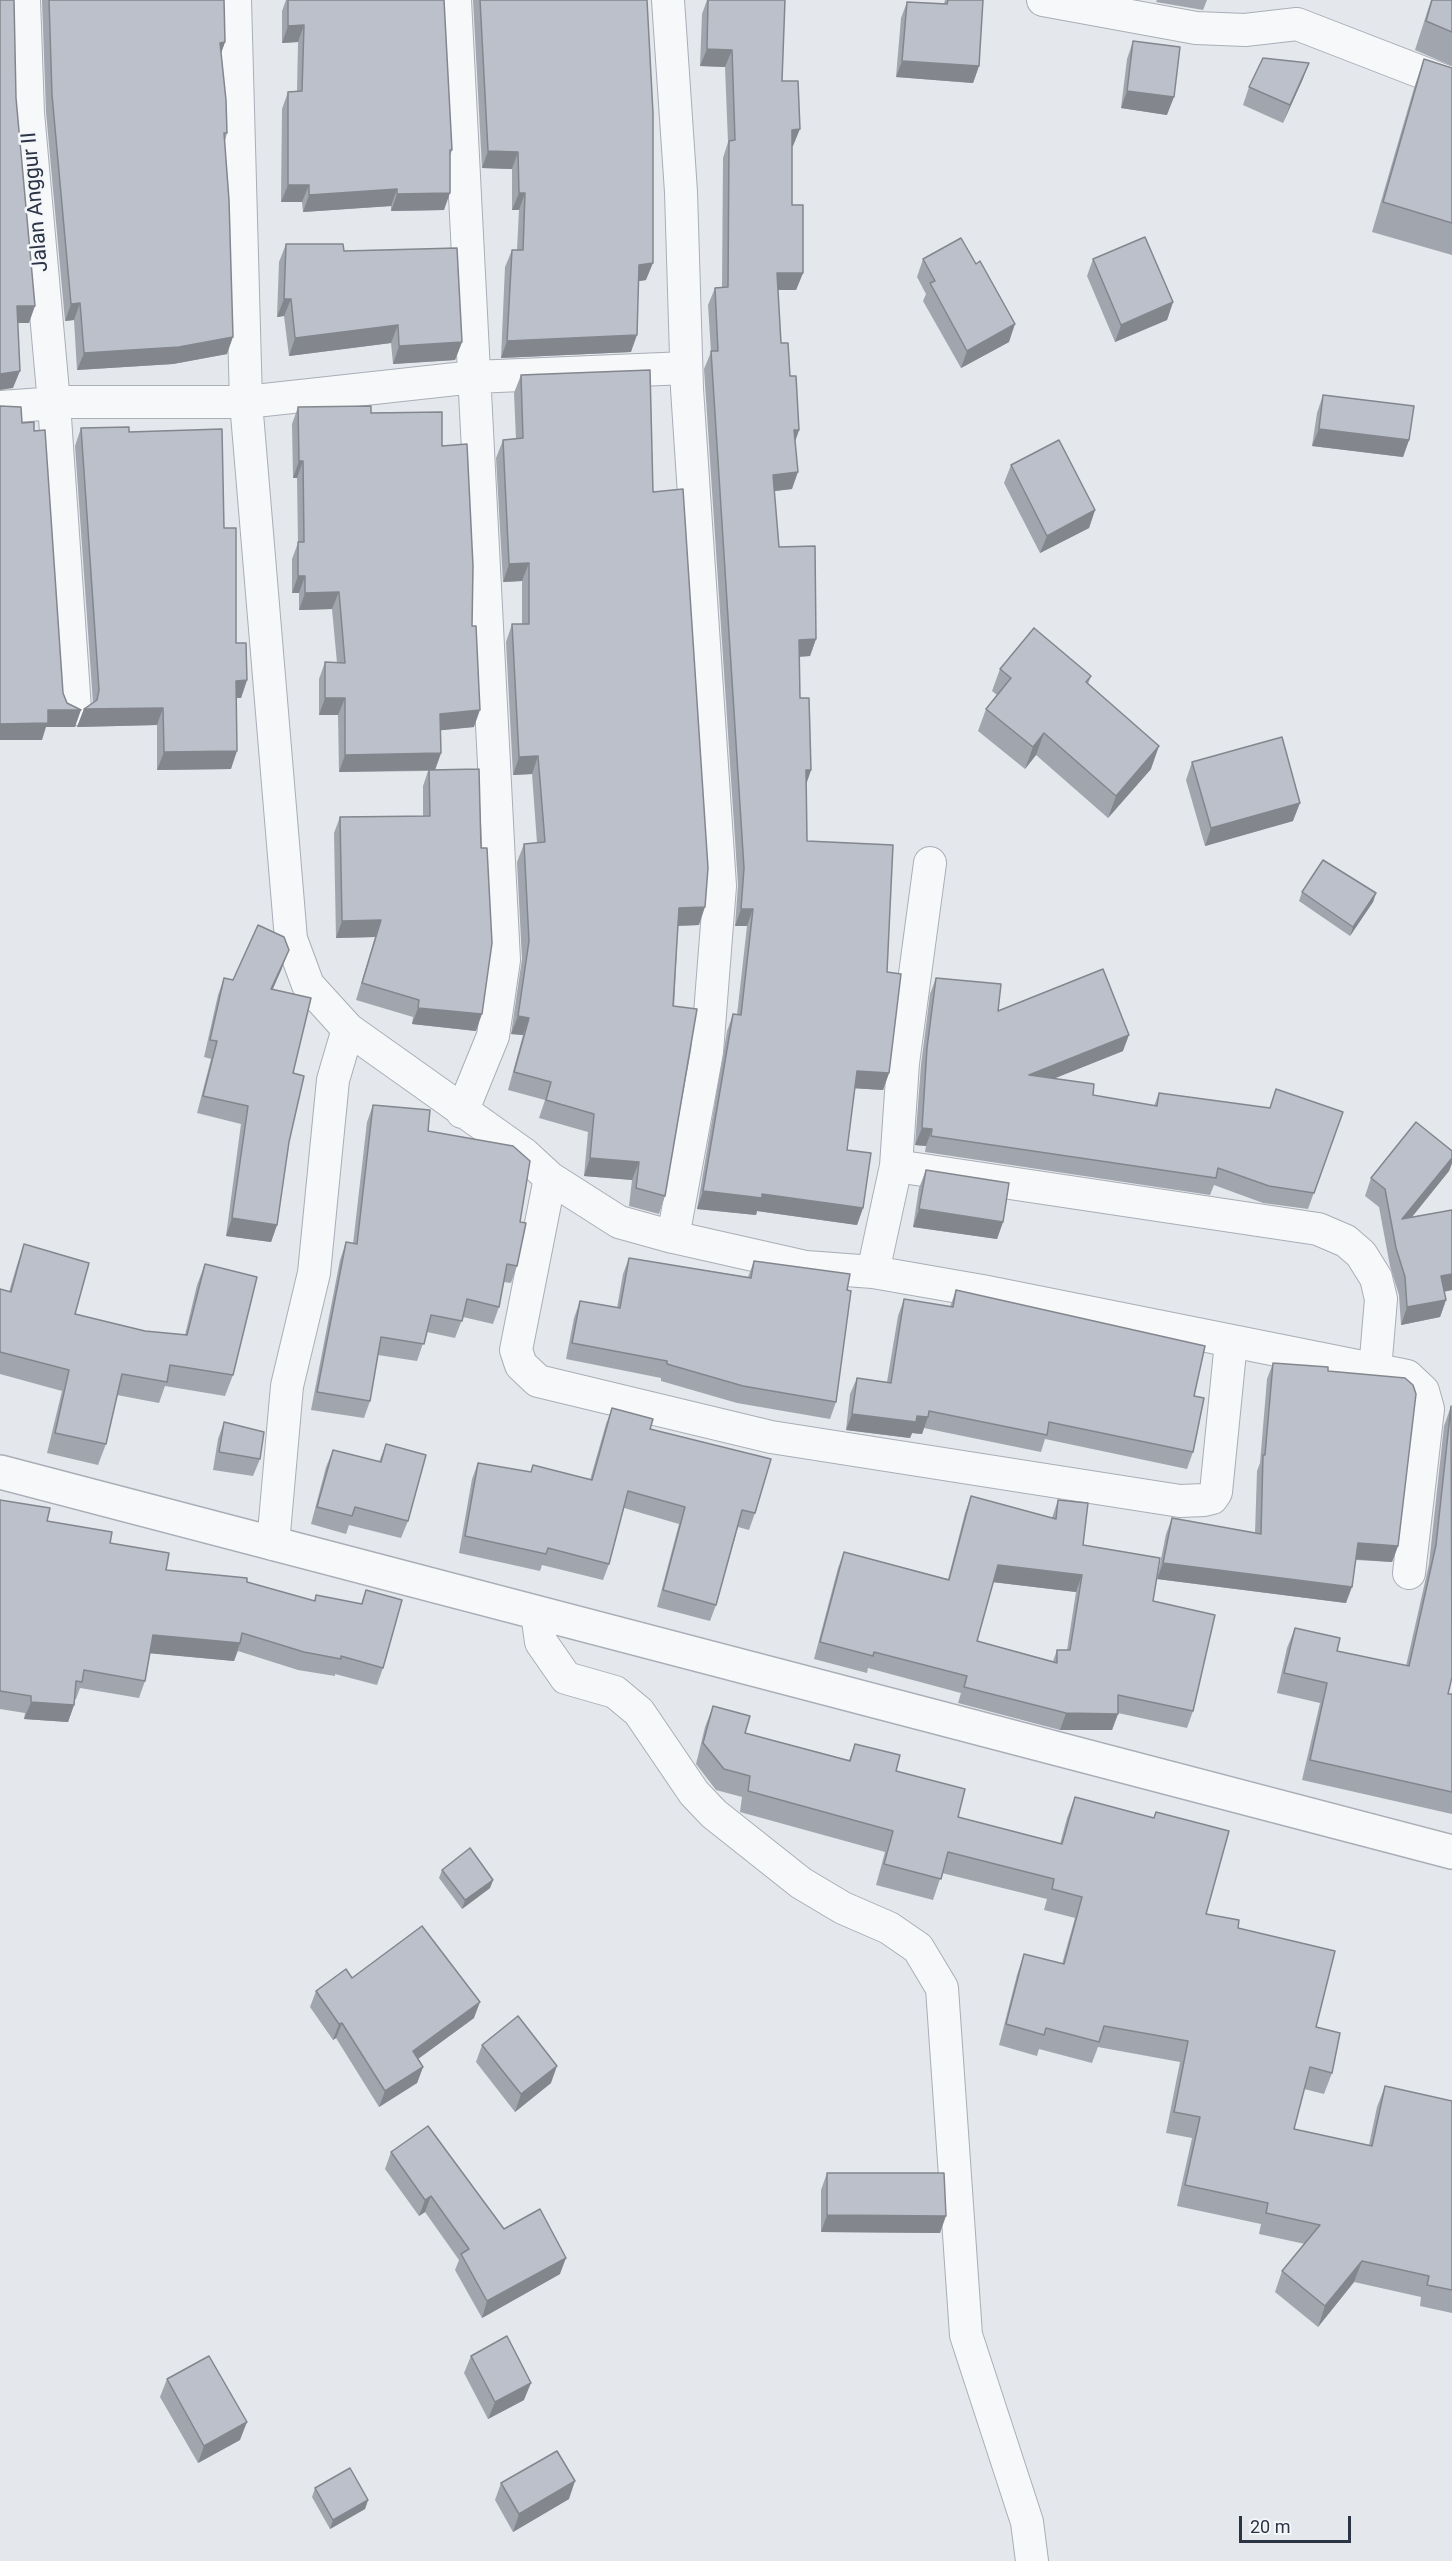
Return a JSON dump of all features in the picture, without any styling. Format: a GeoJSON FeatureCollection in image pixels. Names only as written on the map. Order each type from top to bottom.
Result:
{"type":"FeatureCollection","features":[{"type":"Feature","properties":{"kind":"street","name":"Jalan Anggur II"},"geometry":{"type":"LineString","coordinates":[[24,0],[28,113],[54,403],[75,709]]}},
{"type":"Feature","properties":{"kind":"street"},"geometry":{"type":"LineString","coordinates":[[235,0],[246,402],[291,939],[308,985],[348,1029],[524,1154],[550,1178],[619,1222],[673,1238],[806,1267],[873,1272],[982,1290],[1231,1342],[1376,1355],[1407,1376],[1423,1392],[1428,1409],[1409,1573]]}},
{"type":"Feature","properties":{"kind":"street"},"geometry":{"type":"LineString","coordinates":[[455,0],[504,960],[493,1036],[462,1112]]}},
{"type":"Feature","properties":{"kind":"street"},"geometry":{"type":"LineString","coordinates":[[668,0],[681,192],[686,368],[720,886],[707,1052],[673,1238]]}},
{"type":"Feature","properties":{"kind":"street"},"geometry":{"type":"LineString","coordinates":[[1043,0],[1196,27],[1245,30],[1297,24],[1452,84]]}},
{"type":"Feature","properties":{"kind":"street"},"geometry":{"type":"LineString","coordinates":[[0,406],[54,403],[246,402],[474,377],[686,368]]}},
{"type":"Feature","properties":{"kind":"street"},"geometry":{"type":"LineString","coordinates":[[873,1272],[896,1166],[903,1063],[930,863]]}},
{"type":"Feature","properties":{"kind":"street"},"geometry":{"type":"LineString","coordinates":[[273,1544],[287,1386],[314,1273],[333,1080],[348,1029]]}},
{"type":"Feature","properties":{"kind":"street"},"geometry":{"type":"LineString","coordinates":[[896,1166],[1318,1229],[1346,1241],[1370,1267],[1381,1299],[1376,1355]]}},
{"type":"Feature","properties":{"kind":"street"},"geometry":{"type":"LineString","coordinates":[[550,1178],[516,1350],[521,1365],[538,1381],[771,1437],[1180,1501],[1204,1500],[1212,1498],[1216,1492],[1231,1342]]}},
{"type":"Feature","properties":{"kind":"street"},"geometry":{"type":"LineString","coordinates":[[0,1472],[1452,1852]]}},
{"type":"Feature","properties":{"kind":"street"},"geometry":{"type":"LineString","coordinates":[[537,1613],[542,1642],[566,1678],[615,1692],[631,1705],[639,1712],[694,1793],[714,1814],[801,1883],[843,1908],[889,1928],[918,1948],[942,1988],[966,2335],[1027,2522],[1032,2561]]}},
{"type":"Feature","properties":{"kind":"building"},"geometry":{"type":"Polygon","coordinates":[[[0,0],[14,0],[16,98],[35,306],[17,306],[20,371],[0,374],[0,0]]]}},
{"type":"Feature","properties":{"kind":"building"},"geometry":{"type":"Polygon","coordinates":[[[49,0],[224,0],[225,42],[220,43],[226,100],[227,133],[224,133],[229,200],[233,337],[179,347],[84,353],[80,303],[71,304],[52,95],[49,0]]]}},
{"type":"Feature","properties":{"kind":"building"},"geometry":{"type":"Polygon","coordinates":[[[288,0],[444,0],[452,150],[450,150],[450,193],[397,194],[397,189],[309,195],[309,185],[288,185],[288,92],[302,91],[304,25],[288,26],[288,0]]]}},
{"type":"Feature","properties":{"kind":"building"},"geometry":{"type":"Polygon","coordinates":[[[480,0],[647,0],[653,113],[653,263],[639,265],[637,335],[507,341],[512,250],[523,250],[525,193],[519,193],[518,152],[488,151],[480,0]]]}},
{"type":"Feature","properties":{"kind":"building"},"geometry":{"type":"Polygon","coordinates":[[[708,0],[785,0],[782,81],[798,81],[800,129],[792,130],[792,205],[803,205],[803,273],[777,273],[781,343],[788,343],[790,376],[796,376],[799,430],[794,430],[798,472],[773,475],[779,547],[815,546],[816,639],[799,640],[800,698],[809,698],[811,770],[806,770],[807,841],[893,845],[887,972],[901,974],[889,1073],[857,1071],[847,1150],[871,1153],[863,1208],[762,1194],[762,1198],[703,1191],[733,1014],[741,1015],[753,909],[741,909],[744,868],[711,351],[718,351],[715,288],[728,287],[729,141],[735,140],[732,50],[707,49],[708,0]]]}},
{"type":"Feature","properties":{"kind":"building"},"geometry":{"type":"Polygon","coordinates":[[[948,0],[983,0],[979,66],[902,61],[907,2],[947,4],[948,0]]]}},
{"type":"Feature","properties":{"kind":"building"},"geometry":{"type":"Polygon","coordinates":[[[1432,0],[1452,0],[1452,32],[1426,21],[1432,0]]]}},
{"type":"Feature","properties":{"kind":"building"},"geometry":{"type":"Polygon","coordinates":[[[1133,41],[1180,47],[1174,97],[1127,91],[1133,41]]]}},
{"type":"Feature","properties":{"kind":"building"},"geometry":{"type":"Polygon","coordinates":[[[1263,58],[1309,63],[1290,105],[1249,87],[1263,58]]]}},
{"type":"Feature","properties":{"kind":"building"},"geometry":{"type":"Polygon","coordinates":[[[1424,59],[1452,68],[1452,223],[1383,202],[1424,59]]]}},
{"type":"Feature","properties":{"kind":"building"},"geometry":{"type":"Polygon","coordinates":[[[1145,237],[1173,302],[1121,325],[1093,259],[1145,237]]]}},
{"type":"Feature","properties":{"kind":"building"},"geometry":{"type":"Polygon","coordinates":[[[961,238],[976,264],[980,261],[1015,324],[967,351],[930,283],[935,281],[923,259],[961,238]]]}},
{"type":"Feature","properties":{"kind":"building"},"geometry":{"type":"Polygon","coordinates":[[[286,244],[343,244],[344,251],[457,248],[462,342],[399,346],[398,325],[295,338],[291,299],[284,299],[286,244]]]}},
{"type":"Feature","properties":{"kind":"building"},"geometry":{"type":"Polygon","coordinates":[[[650,370],[653,492],[683,489],[708,868],[705,907],[679,908],[673,1006],[697,1009],[665,1196],[636,1188],[639,1162],[590,1158],[594,1114],[546,1100],[551,1082],[514,1072],[529,1018],[518,1016],[529,941],[524,844],[545,842],[538,756],[519,757],[512,624],[529,624],[529,563],[509,564],[503,440],[523,438],[521,375],[650,370]]]}},
{"type":"Feature","properties":{"kind":"building"},"geometry":{"type":"Polygon","coordinates":[[[1323,395],[1414,406],[1409,440],[1319,429],[1323,395]]]}},
{"type":"Feature","properties":{"kind":"building"},"geometry":{"type":"Polygon","coordinates":[[[0,406],[21,407],[22,423],[34,422],[34,431],[45,430],[63,693],[67,703],[81,710],[48,710],[48,723],[0,724],[0,406]]]}},
{"type":"Feature","properties":{"kind":"building"},"geometry":{"type":"Polygon","coordinates":[[[371,406],[371,413],[442,412],[442,446],[467,444],[473,566],[472,626],[476,626],[480,710],[440,714],[441,753],[345,755],[345,698],[325,698],[325,662],[345,663],[339,592],[305,593],[305,576],[298,576],[298,542],[304,542],[303,461],[299,461],[298,407],[371,406]]]}},
{"type":"Feature","properties":{"kind":"building"},"geometry":{"type":"Polygon","coordinates":[[[129,427],[129,432],[222,429],[224,528],[236,528],[236,643],[246,643],[247,680],[236,681],[237,751],[164,752],[163,708],[84,709],[97,700],[99,690],[81,428],[129,427]]]}},
{"type":"Feature","properties":{"kind":"building"},"geometry":{"type":"Polygon","coordinates":[[[1059,440],[1095,510],[1047,536],[1011,465],[1059,440]]]}},
{"type":"Feature","properties":{"kind":"building"},"geometry":{"type":"Polygon","coordinates":[[[1034,628],[1091,676],[1086,682],[1159,746],[1116,796],[1044,733],[1033,747],[986,709],[1011,678],[1000,669],[1034,628]]]}},
{"type":"Feature","properties":{"kind":"building"},"geometry":{"type":"Polygon","coordinates":[[[1282,737],[1300,803],[1211,828],[1192,762],[1282,737]]]}},
{"type":"Feature","properties":{"kind":"building"},"geometry":{"type":"Polygon","coordinates":[[[479,769],[481,848],[487,848],[492,943],[482,1014],[418,1008],[419,1000],[362,983],[381,920],[342,921],[340,817],[430,816],[429,770],[479,769]]]}},
{"type":"Feature","properties":{"kind":"building"},"geometry":{"type":"Polygon","coordinates":[[[1323,860],[1376,893],[1353,927],[1302,892],[1323,860]]]}},
{"type":"Feature","properties":{"kind":"building"},"geometry":{"type":"Polygon","coordinates":[[[258,925],[284,937],[289,950],[271,989],[311,998],[293,1073],[304,1076],[289,1142],[277,1225],[232,1218],[248,1106],[203,1096],[217,1041],[210,1040],[224,978],[233,980],[258,925]]]}},
{"type":"Feature","properties":{"kind":"building"},"geometry":{"type":"Polygon","coordinates":[[[1103,969],[1129,1035],[1029,1075],[1094,1084],[1093,1095],[1157,1106],[1159,1093],[1270,1108],[1276,1089],[1343,1112],[1314,1193],[1269,1186],[1218,1168],[1216,1178],[931,1136],[932,1129],[922,1128],[927,1048],[936,978],[1001,984],[998,1011],[1103,969]]]}},
{"type":"Feature","properties":{"kind":"building"},"geometry":{"type":"Polygon","coordinates":[[[373,1105],[430,1110],[428,1131],[513,1146],[530,1161],[520,1222],[526,1223],[517,1266],[507,1264],[499,1307],[467,1299],[462,1321],[431,1315],[424,1344],[381,1337],[370,1401],[317,1392],[346,1242],[357,1244],[373,1105]]]}},
{"type":"Feature","properties":{"kind":"building"},"geometry":{"type":"Polygon","coordinates":[[[1416,1122],[1452,1151],[1452,1158],[1402,1219],[1452,1210],[1452,1274],[1441,1276],[1446,1300],[1407,1307],[1405,1277],[1396,1248],[1385,1189],[1371,1178],[1416,1122]]]}},
{"type":"Feature","properties":{"kind":"building"},"geometry":{"type":"Polygon","coordinates":[[[926,1170],[1009,1183],[1003,1222],[919,1209],[926,1170]]]}},
{"type":"Feature","properties":{"kind":"building"},"geometry":{"type":"Polygon","coordinates":[[[24,1244],[89,1263],[75,1314],[145,1331],[187,1335],[205,1264],[257,1277],[233,1375],[170,1365],[167,1382],[122,1374],[106,1444],[55,1433],[69,1370],[0,1352],[0,1289],[11,1292],[24,1244]]]}},
{"type":"Feature","properties":{"kind":"building"},"geometry":{"type":"Polygon","coordinates":[[[629,1258],[751,1278],[754,1261],[850,1274],[847,1290],[851,1291],[836,1402],[743,1386],[667,1364],[667,1361],[572,1343],[580,1301],[620,1308],[629,1258]]]}},
{"type":"Feature","properties":{"kind":"building"},"geometry":{"type":"Polygon","coordinates":[[[956,1290],[1205,1346],[1194,1396],[1204,1398],[1193,1452],[1049,1422],[1047,1435],[929,1411],[928,1417],[917,1416],[916,1422],[852,1414],[857,1378],[891,1383],[904,1299],[953,1307],[956,1290]]]}},
{"type":"Feature","properties":{"kind":"building"},"geometry":{"type":"Polygon","coordinates":[[[1273,1363],[1328,1367],[1328,1371],[1405,1378],[1413,1385],[1416,1394],[1398,1546],[1358,1543],[1352,1587],[1163,1563],[1172,1518],[1261,1534],[1263,1455],[1265,1455],[1273,1363]]]}},
{"type":"Feature","properties":{"kind":"building"},"geometry":{"type":"Polygon","coordinates":[[[1451,1406],[1452,1677],[1448,1694],[1452,1694],[1452,1792],[1310,1760],[1327,1683],[1284,1673],[1295,1628],[1340,1638],[1337,1651],[1409,1666],[1436,1545],[1451,1406]]]}},
{"type":"Feature","properties":{"kind":"building"},"geometry":{"type":"Polygon","coordinates":[[[612,1408],[653,1419],[650,1429],[771,1459],[755,1513],[742,1510],[716,1605],[663,1590],[685,1507],[628,1491],[609,1564],[548,1548],[546,1554],[465,1536],[478,1463],[531,1472],[533,1465],[592,1480],[612,1408]]]}},
{"type":"Feature","properties":{"kind":"building"},"geometry":{"type":"Polygon","coordinates":[[[224,1422],[264,1432],[260,1459],[219,1452],[224,1422]]]}},
{"type":"Feature","properties":{"kind":"building"},"geometry":{"type":"Polygon","coordinates":[[[386,1444],[426,1455],[408,1521],[355,1507],[352,1516],[317,1507],[333,1450],[381,1462],[386,1444]]]}},
{"type":"Feature","properties":{"kind":"building"},"geometry":{"type":"Polygon","coordinates":[[[971,1496],[1056,1519],[1058,1500],[1088,1503],[1083,1545],[1160,1558],[1153,1601],[1215,1615],[1193,1711],[1118,1695],[1118,1714],[1066,1713],[964,1687],[967,1676],[874,1652],[873,1656],[820,1642],[844,1552],[949,1580],[971,1496]],[[998,1565],[977,1641],[1057,1663],[1057,1650],[1070,1650],[1082,1575],[998,1565]]]}},
{"type":"Feature","properties":{"kind":"building"},"geometry":{"type":"Polygon","coordinates":[[[0,1500],[50,1508],[47,1521],[112,1532],[110,1543],[169,1553],[166,1570],[247,1578],[247,1582],[315,1601],[316,1595],[362,1604],[366,1590],[402,1600],[383,1668],[341,1656],[341,1659],[304,1652],[242,1633],[240,1643],[153,1635],[145,1681],[84,1670],[82,1682],[76,1681],[74,1705],[31,1702],[31,1696],[0,1691],[0,1500]]]}},
{"type":"Feature","properties":{"kind":"building"},"geometry":{"type":"Polygon","coordinates":[[[713,1706],[750,1716],[745,1733],[850,1761],[855,1744],[900,1755],[896,1771],[965,1789],[958,1817],[1062,1844],[1075,1797],[1154,1818],[1156,1812],[1229,1831],[1206,1914],[1239,1920],[1238,1928],[1335,1951],[1316,2027],[1340,2033],[1332,2073],[1310,2067],[1294,2129],[1372,2146],[1385,2086],[1452,2101],[1452,2290],[1427,2285],[1429,2276],[1362,2261],[1325,2306],[1282,2271],[1320,2225],[1266,2213],[1268,2203],[1185,2185],[1200,2117],[1174,2112],[1188,2041],[1104,2026],[1099,2042],[1046,2028],[1044,2035],[1006,2024],[1024,1954],[1064,1964],[1082,1897],[1052,1889],[1054,1879],[948,1852],[941,1879],[884,1864],[893,1831],[748,1791],[750,1776],[724,1769],[703,1743],[713,1706]]]}},
{"type":"Feature","properties":{"kind":"building"},"geometry":{"type":"Polygon","coordinates":[[[470,1848],[493,1880],[465,1900],[442,1870],[470,1848]]]}},
{"type":"Feature","properties":{"kind":"building"},"geometry":{"type":"Polygon","coordinates":[[[422,1926],[480,2002],[413,2051],[423,2067],[385,2091],[342,2023],[339,2024],[316,1991],[346,1969],[352,1978],[422,1926]]]}},
{"type":"Feature","properties":{"kind":"building"},"geometry":{"type":"Polygon","coordinates":[[[518,2016],[557,2066],[521,2094],[482,2045],[518,2016]]]}},
{"type":"Feature","properties":{"kind":"building"},"geometry":{"type":"Polygon","coordinates":[[[428,2126],[504,2229],[540,2209],[566,2258],[487,2301],[461,2254],[469,2249],[431,2196],[425,2200],[391,2152],[428,2126]]]}},
{"type":"Feature","properties":{"kind":"building"},"geometry":{"type":"Polygon","coordinates":[[[827,2173],[944,2173],[946,2216],[827,2215],[827,2173]]]}},
{"type":"Feature","properties":{"kind":"building"},"geometry":{"type":"Polygon","coordinates":[[[507,2336],[531,2383],[495,2402],[471,2356],[507,2336]]]}},
{"type":"Feature","properties":{"kind":"building"},"geometry":{"type":"Polygon","coordinates":[[[209,2356],[247,2422],[204,2446],[167,2379],[209,2356]]]}},
{"type":"Feature","properties":{"kind":"building"},"geometry":{"type":"Polygon","coordinates":[[[557,2451],[575,2481],[519,2514],[501,2483],[557,2451]]]}},
{"type":"Feature","properties":{"kind":"building"},"geometry":{"type":"Polygon","coordinates":[[[350,2468],[368,2500],[333,2520],[315,2488],[350,2468]]]}}]}
